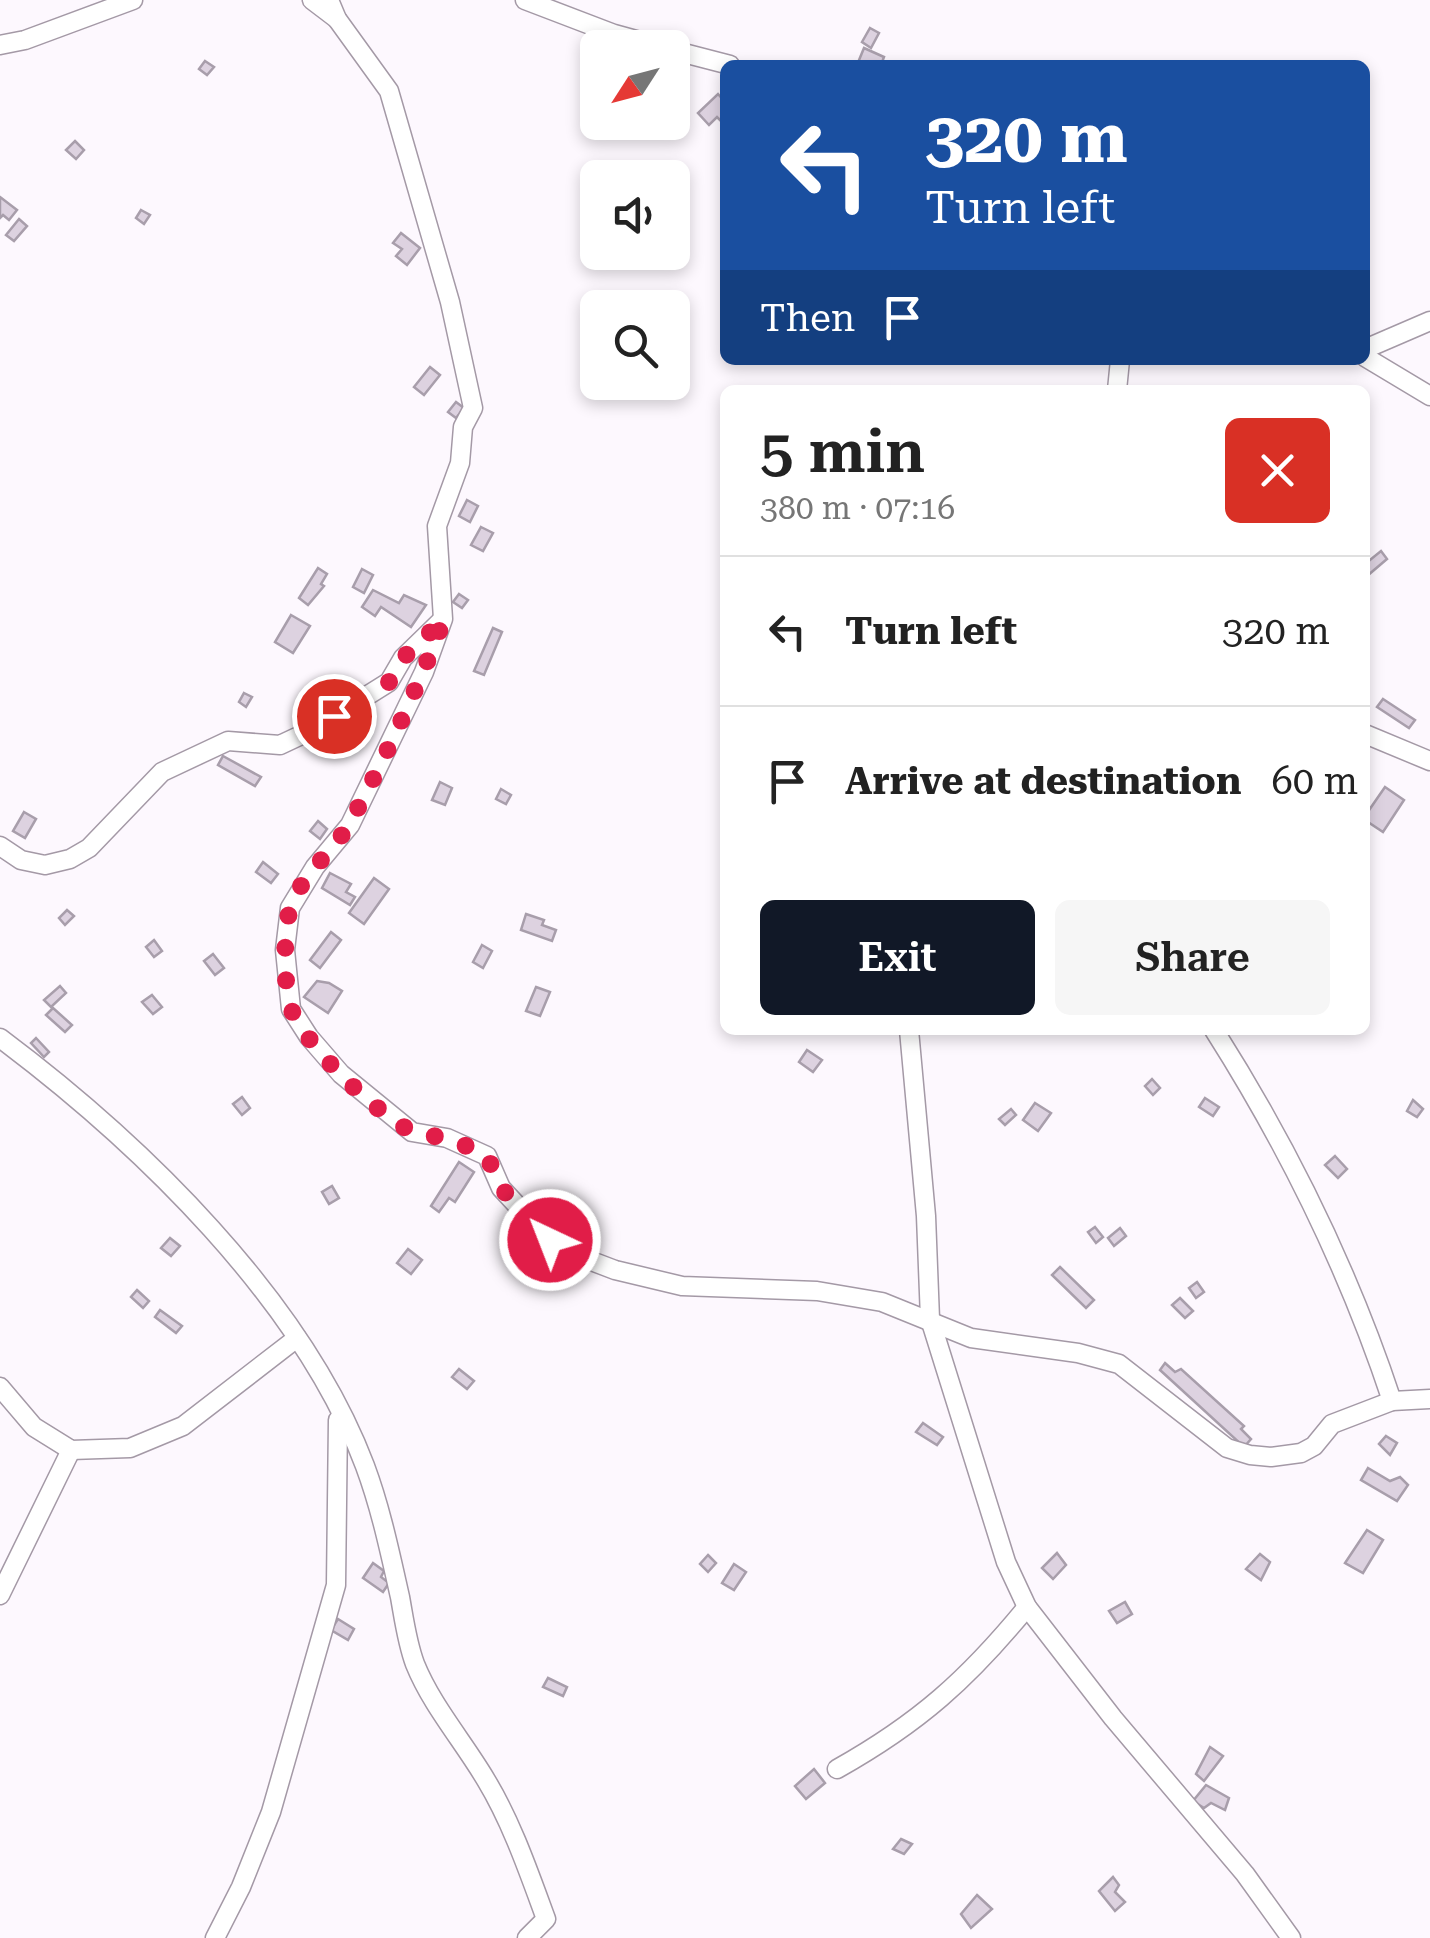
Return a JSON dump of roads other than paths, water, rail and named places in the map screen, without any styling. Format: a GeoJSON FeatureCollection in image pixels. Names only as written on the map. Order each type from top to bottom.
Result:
{"type":"FeatureCollection","features":[{"type":"Feature","properties":{"kind":"street"},"geometry":{"type":"LineString","coordinates":[[0,44],[26,40],[133,0]]}},
{"type":"Feature","properties":{"kind":"street"},"geometry":{"type":"LineString","coordinates":[[312,0],[337,20]]}},
{"type":"Feature","properties":{"kind":"street"},"geometry":{"type":"LineString","coordinates":[[329,0],[337,20],[389,92],[450,302],[473,408],[463,427],[460,464],[437,526],[444,619],[424,672],[350,824],[302,884],[290,908],[285,950],[291,1010],[309,1037],[360,1093],[412,1132],[447,1138],[487,1156],[501,1188],[550,1240],[573,1254],[615,1270],[682,1286],[817,1291],[882,1302],[971,1338],[1078,1353],[1119,1364],[1228,1448],[1250,1455],[1271,1458],[1302,1453],[1314,1446],[1332,1424],[1392,1401],[1430,1399]]}},
{"type":"Feature","properties":{"kind":"street"},"geometry":{"type":"LineString","coordinates":[[525,0],[604,30]]}},
{"type":"Feature","properties":{"kind":"street"},"geometry":{"type":"LineString","coordinates":[[690,55],[720,62]]}},
{"type":"Feature","properties":{"kind":"street"},"geometry":{"type":"LineString","coordinates":[[1370,347],[1430,321]]}},
{"type":"Feature","properties":{"kind":"street"},"geometry":{"type":"LineString","coordinates":[[1370,360],[1430,396]]}},
{"type":"Feature","properties":{"kind":"street"},"geometry":{"type":"LineString","coordinates":[[0,846],[21,860],[45,866],[70,859],[90,848],[162,772],[228,741],[280,745],[314,729],[389,682],[403,658],[444,619]]}},
{"type":"Feature","properties":{"kind":"street"},"geometry":{"type":"LineString","coordinates":[[1370,736],[1430,761]]}},
{"type":"Feature","properties":{"kind":"street"},"geometry":{"type":"LineString","coordinates":[[910,1035],[926,1216],[930,1320],[1006,1562],[1027,1607],[1113,1718],[1245,1874],[1291,1938]]}},
{"type":"Feature","properties":{"kind":"street"},"geometry":{"type":"LineString","coordinates":[[1217,1035],[1286,1150],[1376,1351],[1392,1401]]}},
{"type":"Feature","properties":{"kind":"street"},"geometry":{"type":"LineString","coordinates":[[0,1038],[83,1102],[148,1162],[232,1254],[297,1338],[364,1462],[385,1526],[414,1662],[432,1698],[489,1784],[522,1854],[546,1919],[526,1938]]}},
{"type":"Feature","properties":{"kind":"street"},"geometry":{"type":"LineString","coordinates":[[0,1386],[34,1427],[71,1450],[130,1448],[182,1426],[297,1338]]}},
{"type":"Feature","properties":{"kind":"street"},"geometry":{"type":"LineString","coordinates":[[216,1938],[271,1812],[336,1585],[340,1507],[338,1412]]}},
{"type":"Feature","properties":{"kind":"street"},"geometry":{"type":"LineString","coordinates":[[0,1596],[71,1450]]}},
{"type":"Feature","properties":{"kind":"street"},"geometry":{"type":"LineString","coordinates":[[838,1769],[885,1742],[937,1704],[985,1659],[1027,1607]]}}]}
